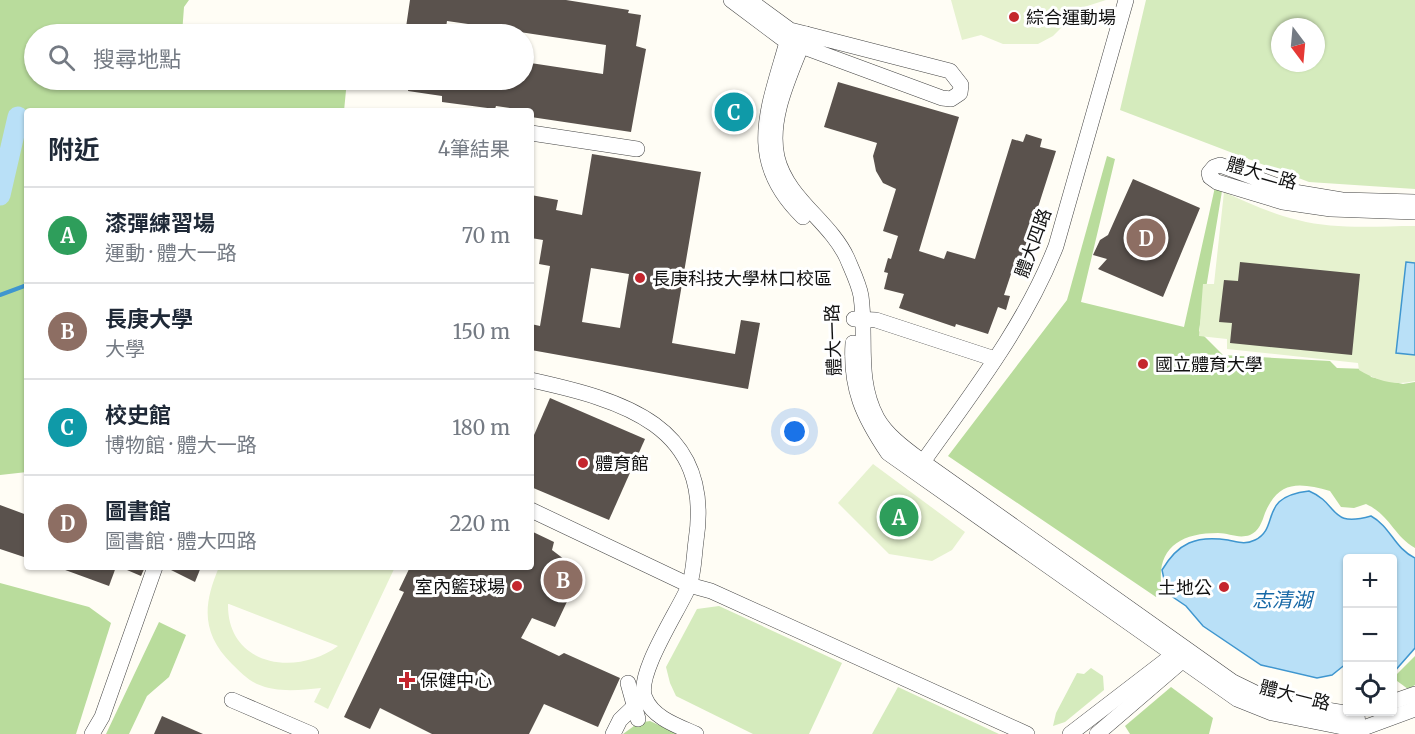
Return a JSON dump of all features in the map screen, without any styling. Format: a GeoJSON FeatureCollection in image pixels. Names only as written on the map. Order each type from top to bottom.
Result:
{"type":"FeatureCollection","features":[{"type":"Feature","properties":{"kind":"street"},"geometry":{"type":"LineString","coordinates":[[730,0],[796,38],[942,98],[951,99],[960,93],[961,85],[950,71],[796,38],[749,0]]}},
{"type":"Feature","properties":{"kind":"street","name":"體大四路"},"geometry":{"type":"LineString","coordinates":[[920,467],[995,359],[1041,286],[1056,246],[1126,0]]}},
{"type":"Feature","properties":{"kind":"street","name":"體大一路"},"geometry":{"type":"LineString","coordinates":[[796,38],[780,104],[775,136],[777,158],[786,178],[804,205],[839,242],[861,293],[858,319],[863,377],[877,418],[891,435],[920,467],[1238,699],[1272,713],[1339,724],[1361,723]]}},
{"type":"Feature","properties":{"kind":"street"},"geometry":{"type":"LineString","coordinates":[[534,133],[638,149]]}},
{"type":"Feature","properties":{"kind":"street","name":"體大二路"},"geometry":{"type":"LineString","coordinates":[[1415,202],[1342,200],[1294,192],[1220,165],[1214,167],[1209,173],[1210,177],[1217,182],[1283,202],[1331,209],[1415,212]]}},
{"type":"Feature","properties":{"kind":"street"},"geometry":{"type":"LineString","coordinates":[[858,319],[910,330],[995,359]]}},
{"type":"Feature","properties":{"kind":"street"},"geometry":{"type":"LineString","coordinates":[[534,381],[579,390],[637,412],[675,440],[693,477],[700,516],[689,585],[645,674],[644,697],[656,713],[696,734]]}},
{"type":"Feature","properties":{"kind":"street"},"geometry":{"type":"LineString","coordinates":[[534,511],[689,585],[711,591],[1027,734]]}},
{"type":"Feature","properties":{"kind":"street"},"geometry":{"type":"LineString","coordinates":[[92,734],[102,717],[154,570]]}},
{"type":"Feature","properties":{"kind":"street"},"geometry":{"type":"LineString","coordinates":[[1152,658],[1173,674]]}},
{"type":"Feature","properties":{"kind":"street"},"geometry":{"type":"LineString","coordinates":[[1070,734],[1181,658]]}},
{"type":"Feature","properties":{"kind":"street"},"geometry":{"type":"LineString","coordinates":[[1097,734],[1181,658]]}},
{"type":"Feature","properties":{"kind":"street"},"geometry":{"type":"LineString","coordinates":[[1107,734],[1181,658]]}},
{"type":"Feature","properties":{"kind":"street"},"geometry":{"type":"LineString","coordinates":[[628,683],[639,719]]}},
{"type":"Feature","properties":{"kind":"street"},"geometry":{"type":"LineString","coordinates":[[1397,700],[1415,694]]}},
{"type":"Feature","properties":{"kind":"street"},"geometry":{"type":"LineString","coordinates":[[614,734],[620,720],[644,697]]}},
{"type":"Feature","properties":{"kind":"street"},"geometry":{"type":"LineString","coordinates":[[232,700],[311,734]]}},
{"type":"Feature","properties":{"kind":"street"},"geometry":{"type":"LineString","coordinates":[[1361,723],[1415,709]]}},
{"type":"Feature","properties":{"kind":"green space"},"geometry":{"type":"Polygon","coordinates":[[[0,0],[189,0],[184,7],[183,24],[24,24],[24,90],[346,90],[344,108],[24,108],[24,472],[0,475],[0,0]]]}},
{"type":"Feature","properties":{"kind":"green space","name":"綜合運動場"},"geometry":{"type":"Polygon","coordinates":[[[951,0],[1106,0],[1081,8],[1053,36],[1038,44],[1003,44],[981,35],[962,40],[951,0]]]}},
{"type":"Feature","properties":{"kind":"green space"},"geometry":{"type":"Polygon","coordinates":[[[1146,0],[1415,0],[1415,189],[1309,182],[1120,110],[1146,0]]]}},
{"type":"Feature","properties":{"kind":"green space"},"geometry":{"type":"Polygon","coordinates":[[[1107,156],[1115,159],[1081,302],[1184,327],[1215,187],[1222,191],[1199,331],[1223,355],[1330,361],[1337,368],[1367,369],[1371,377],[1403,384],[1415,382],[1415,548],[1401,537],[1381,514],[1366,504],[1354,508],[1341,507],[1330,491],[1310,486],[1292,486],[1277,494],[1260,526],[1250,535],[1204,534],[1181,540],[1173,546],[1166,554],[1162,564],[1162,590],[1156,597],[948,456],[1067,300],[1107,156]]]}},
{"type":"Feature","properties":{"kind":"green space"},"geometry":{"type":"Polygon","coordinates":[[[1224,192],[1288,218],[1312,223],[1356,227],[1415,226],[1415,381],[1393,383],[1380,380],[1359,370],[1358,363],[1227,349],[1227,339],[1199,336],[1203,284],[1214,284],[1224,192]]]}},
{"type":"Feature","properties":{"kind":"green space"},"geometry":{"type":"Polygon","coordinates":[[[873,464],[965,532],[952,550],[932,561],[889,554],[838,503],[873,464]]]}},
{"type":"Feature","properties":{"kind":"green space"},"geometry":{"type":"Polygon","coordinates":[[[218,570],[394,570],[328,709],[314,702],[321,688],[272,689],[250,680],[232,664],[222,652],[210,630],[208,606],[218,570]],[[228,604],[231,625],[239,641],[251,653],[267,660],[284,663],[303,661],[321,656],[338,646],[228,604]]]}},
{"type":"Feature","properties":{"kind":"green space"},"geometry":{"type":"Polygon","coordinates":[[[0,583],[89,607],[111,623],[76,734],[0,734],[0,583]]]}},
{"type":"Feature","properties":{"kind":"green space"},"geometry":{"type":"Polygon","coordinates":[[[719,606],[842,663],[809,734],[753,734],[676,696],[666,667],[697,609],[719,606]]]}},
{"type":"Feature","properties":{"kind":"green space"},"geometry":{"type":"Polygon","coordinates":[[[159,622],[186,635],[169,677],[147,696],[129,734],[106,734],[159,622]]]}},
{"type":"Feature","properties":{"kind":"green space"},"geometry":{"type":"Polygon","coordinates":[[[1415,656],[1415,685],[1408,689],[1397,681],[1397,674],[1415,656]]]}},
{"type":"Feature","properties":{"kind":"green space"},"geometry":{"type":"Polygon","coordinates":[[[1091,668],[1103,676],[1104,690],[1065,722],[1053,726],[1056,713],[1077,673],[1084,674],[1091,668]]]}},
{"type":"Feature","properties":{"kind":"green space"},"geometry":{"type":"Polygon","coordinates":[[[898,687],[999,734],[872,734],[898,687]]]}},
{"type":"Feature","properties":{"kind":"green space"},"geometry":{"type":"Polygon","coordinates":[[[1171,687],[1213,718],[1209,734],[1130,734],[1125,726],[1171,687]]]}},
{"type":"Feature","properties":{"kind":"green space"},"geometry":{"type":"Polygon","coordinates":[[[650,721],[678,734],[623,734],[638,723],[650,721]]]}},
{"type":"Feature","properties":{"kind":"water"},"geometry":{"type":"Polygon","coordinates":[[[1406,262],[1415,263],[1415,355],[1396,353],[1406,262]]]}},
{"type":"Feature","properties":{"kind":"water","name":"志清湖"},"geometry":{"type":"Polygon","coordinates":[[[1309,491],[1319,496],[1341,517],[1348,519],[1371,516],[1383,526],[1402,549],[1415,558],[1415,648],[1397,668],[1397,554],[1343,554],[1343,666],[1332,675],[1317,678],[1261,665],[1203,626],[1186,606],[1167,593],[1162,570],[1181,547],[1206,539],[1251,542],[1263,534],[1272,513],[1282,499],[1309,491]]]}},
{"type":"Feature","properties":{"kind":"building"},"geometry":{"type":"Polygon","coordinates":[[[410,0],[566,0],[629,10],[628,13],[641,15],[636,46],[646,49],[631,132],[534,117],[534,108],[496,106],[487,108],[442,102],[442,96],[408,91],[534,90],[534,64],[603,74],[606,45],[534,34],[534,24],[468,24],[447,21],[447,24],[406,24],[410,0]]]}},
{"type":"Feature","properties":{"kind":"building"},"geometry":{"type":"Polygon","coordinates":[[[838,82],[959,117],[919,251],[944,259],[947,251],[975,259],[1012,139],[1023,142],[1026,134],[1042,139],[1040,147],[1056,151],[1017,273],[1012,271],[1004,295],[1010,296],[1006,310],[998,307],[988,334],[956,324],[955,327],[899,308],[904,294],[884,289],[888,273],[884,272],[888,258],[891,259],[898,236],[883,231],[896,189],[883,183],[876,171],[873,156],[877,143],[824,127],[838,82]]]}},
{"type":"Feature","properties":{"kind":"building"},"geometry":{"type":"Polygon","coordinates":[[[730,93],[749,100],[738,131],[719,124],[730,93]]]}},
{"type":"Feature","properties":{"kind":"building"},"geometry":{"type":"Polygon","coordinates":[[[592,154],[701,172],[672,343],[735,354],[741,320],[760,323],[748,389],[534,351],[534,325],[540,326],[550,266],[539,264],[543,240],[534,238],[534,196],[558,200],[556,210],[582,215],[592,154]],[[591,268],[582,322],[620,328],[629,274],[591,268]]]}},
{"type":"Feature","properties":{"kind":"building"},"geometry":{"type":"Polygon","coordinates":[[[1133,179],[1200,208],[1163,297],[1098,269],[1107,259],[1093,255],[1100,240],[1108,235],[1133,179]]]}},
{"type":"Feature","properties":{"kind":"building"},"geometry":{"type":"Polygon","coordinates":[[[1240,262],[1360,274],[1352,355],[1230,343],[1232,323],[1219,322],[1224,280],[1238,281],[1240,262]]]}},
{"type":"Feature","properties":{"kind":"building","name":"體育館"},"geometry":{"type":"Polygon","coordinates":[[[550,398],[645,439],[609,520],[534,488],[534,435],[550,398]]]}},
{"type":"Feature","properties":{"kind":"building"},"geometry":{"type":"Polygon","coordinates":[[[0,505],[24,514],[24,557],[0,549],[0,505]]]}},
{"type":"Feature","properties":{"kind":"building"},"geometry":{"type":"Polygon","coordinates":[[[534,532],[554,542],[552,550],[581,572],[555,627],[532,618],[521,638],[559,656],[564,653],[620,678],[598,727],[544,704],[529,734],[432,734],[380,708],[370,729],[344,717],[404,592],[399,590],[409,570],[534,570],[534,532]]]}},
{"type":"Feature","properties":{"kind":"building"},"geometry":{"type":"Polygon","coordinates":[[[65,570],[115,570],[109,586],[65,570]]]}},
{"type":"Feature","properties":{"kind":"building"},"geometry":{"type":"Polygon","coordinates":[[[127,570],[144,570],[141,576],[127,570]]]}},
{"type":"Feature","properties":{"kind":"building"},"geometry":{"type":"Polygon","coordinates":[[[171,570],[200,570],[195,582],[171,570]]]}},
{"type":"Feature","properties":{"kind":"building"},"geometry":{"type":"Polygon","coordinates":[[[162,716],[203,734],[154,734],[162,716]]]}},
{"type":"Feature","properties":{"kind":"waterway"},"geometry":{"type":"LineString","coordinates":[[0,195],[18,117]]}},
{"type":"Feature","properties":{"kind":"waterway"},"geometry":{"type":"LineString","coordinates":[[0,295],[24,286]]}},
{"type":"Feature","properties":{"kind":"place","name":"綜合運動場"},"geometry":{"type":"Point","coordinates":[1014,17]}},
{"type":"Feature","properties":{"kind":"place","name":"校史館"},"geometry":{"type":"Point","coordinates":[734,112]}},
{"type":"Feature","properties":{"kind":"place","name":"圖書館"},"geometry":{"type":"Point","coordinates":[1146,238]}},
{"type":"Feature","properties":{"kind":"place","name":"長庚科技大學林口校區"},"geometry":{"type":"Point","coordinates":[640,278]}},
{"type":"Feature","properties":{"kind":"place","name":"國立體育大學"},"geometry":{"type":"Point","coordinates":[1143,364]}},
{"type":"Feature","properties":{"kind":"place","name":"體育館"},"geometry":{"type":"Point","coordinates":[583,463]}},
{"type":"Feature","properties":{"kind":"place","name":"漆彈練習場"},"geometry":{"type":"Point","coordinates":[899,517]}},
{"type":"Feature","properties":{"kind":"place","name":"長庚大學"},"geometry":{"type":"Point","coordinates":[563,580]}},
{"type":"Feature","properties":{"kind":"place","name":"室內籃球場"},"geometry":{"type":"Point","coordinates":[517,586]}},
{"type":"Feature","properties":{"kind":"place","name":"土地公"},"geometry":{"type":"Point","coordinates":[1224,587]}},
{"type":"Feature","properties":{"kind":"place","name":"保健中心"},"geometry":{"type":"Point","coordinates":[407,680]}}]}
